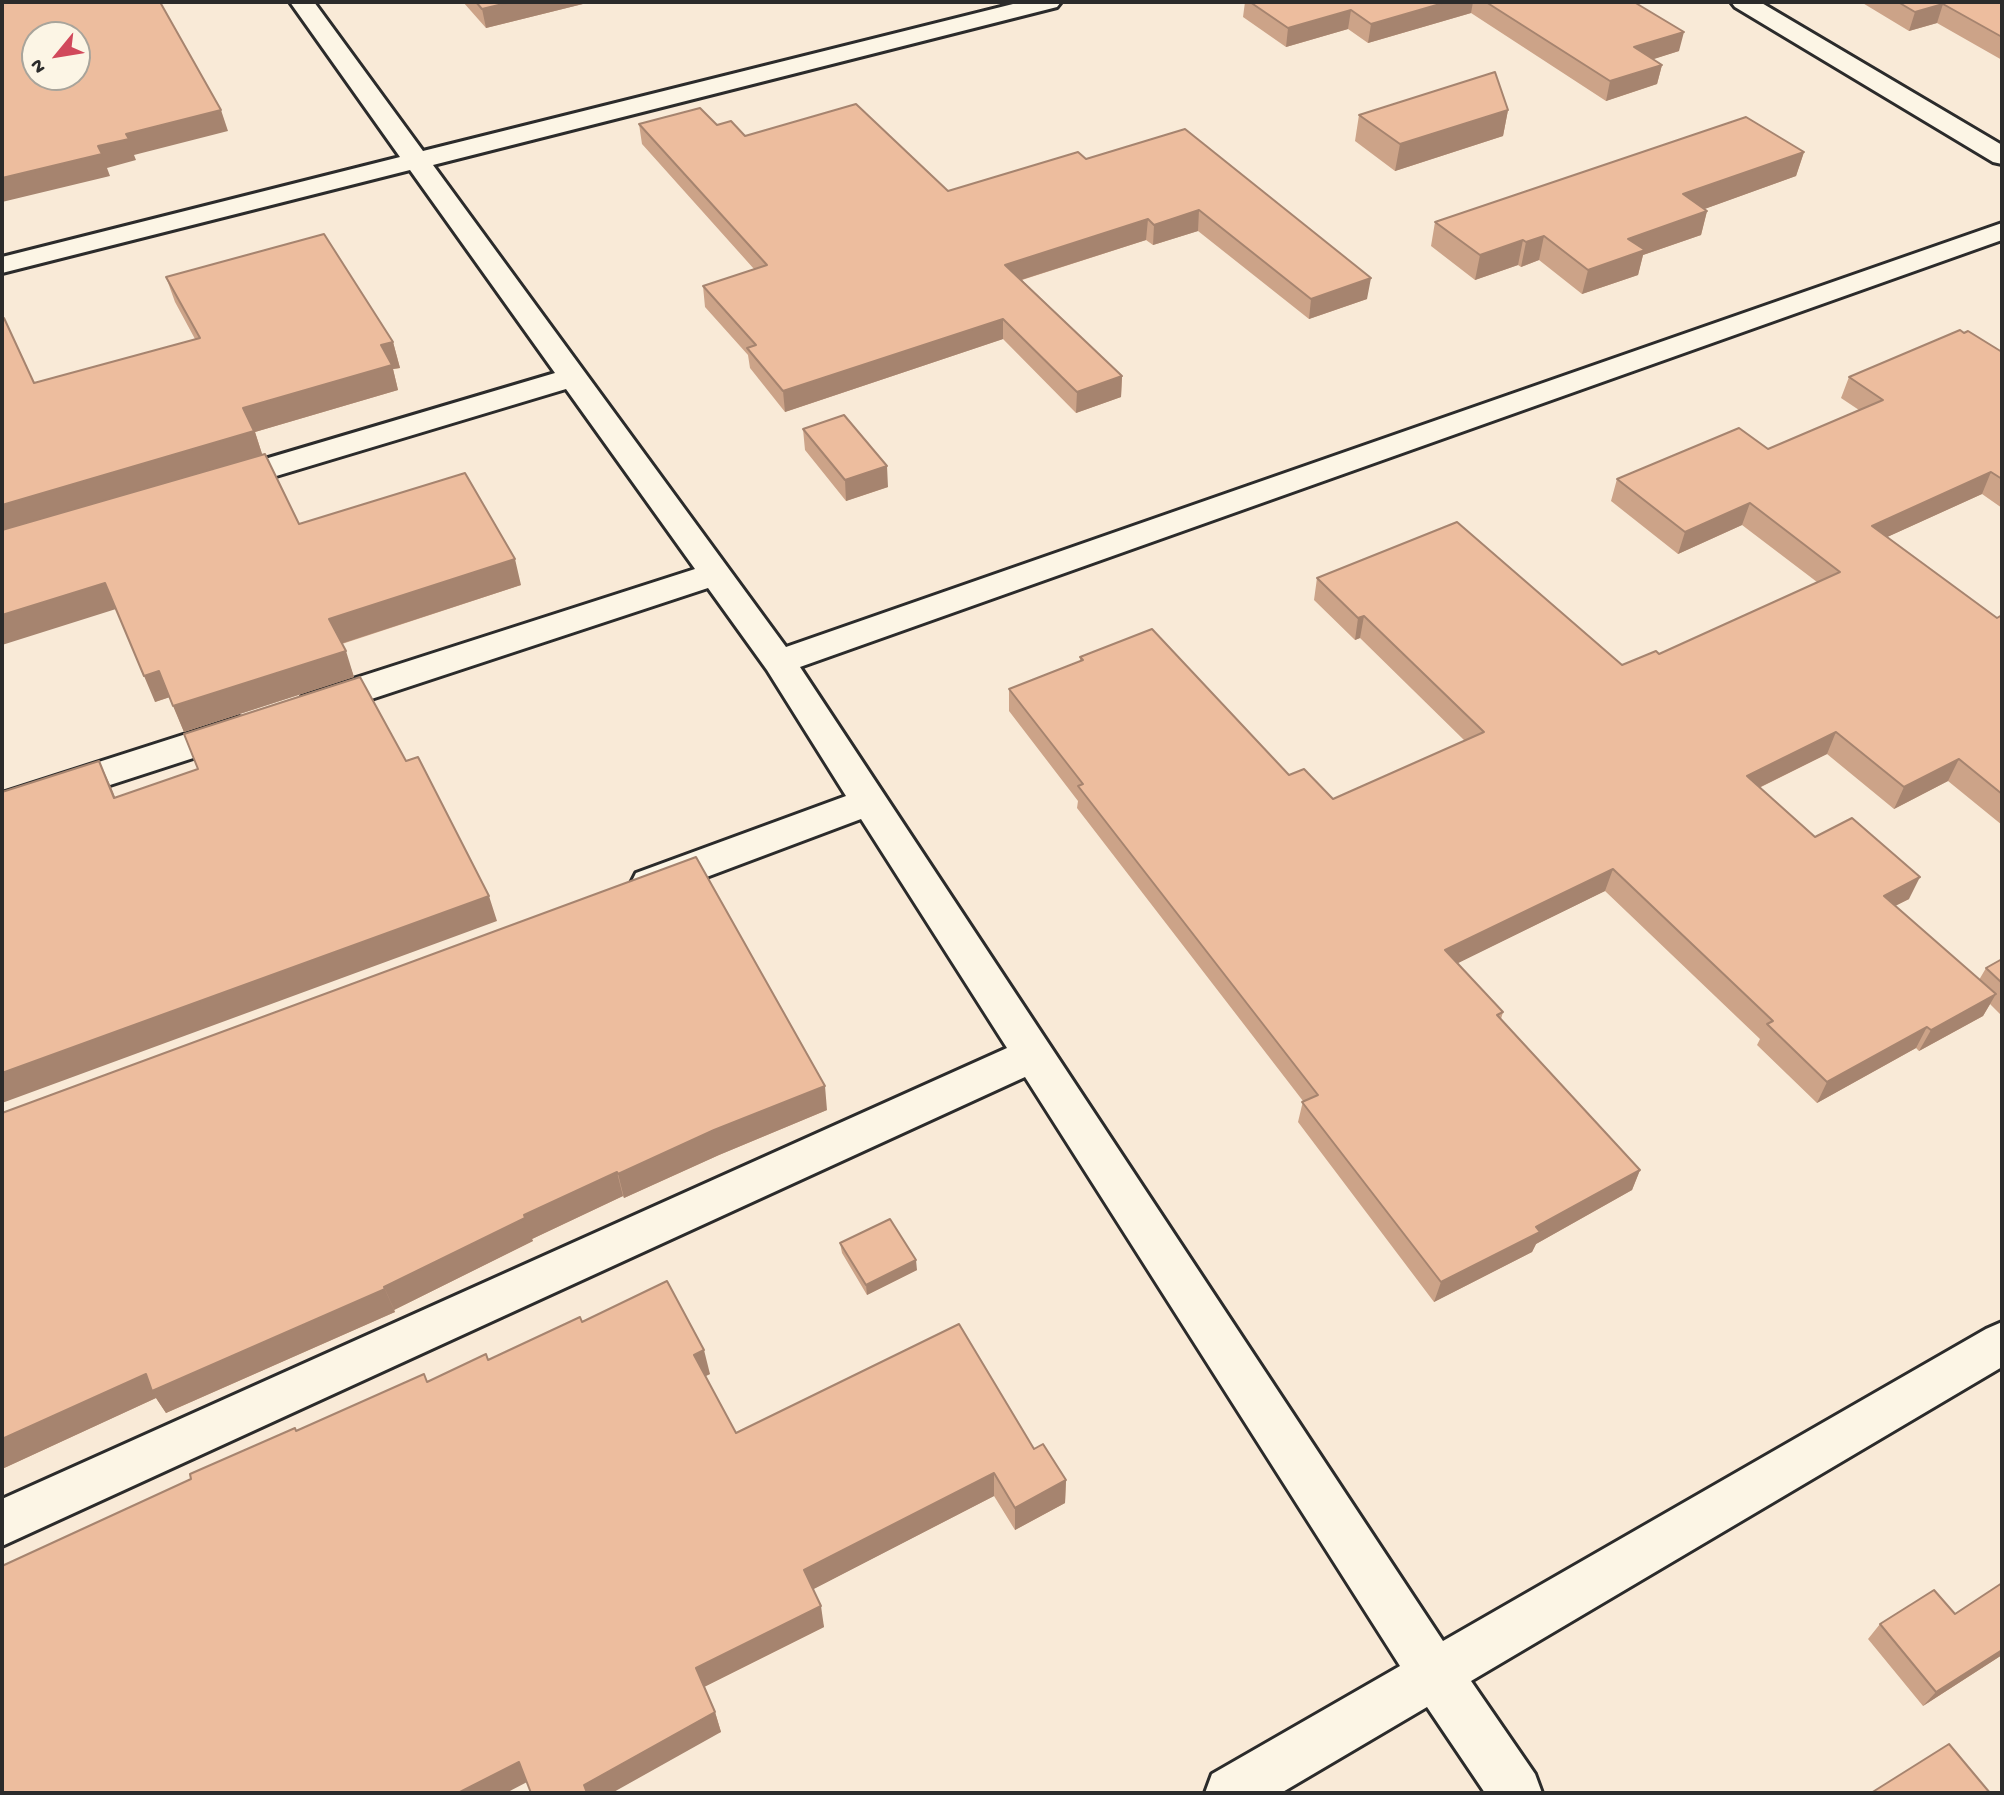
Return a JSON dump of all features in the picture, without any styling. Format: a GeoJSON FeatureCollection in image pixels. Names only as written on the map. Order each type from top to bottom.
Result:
{"type":"FeatureCollection","features":[{"type":"Feature","properties":{"kind":"street"},"geometry":{"type":"LineString","coordinates":[[302,2],[779,662],[1435,1674],[1516,1793]]}},
{"type":"Feature","properties":{"kind":"street"},"geometry":{"type":"LineString","coordinates":[[2,265],[1049,2]]}},
{"type":"Feature","properties":{"kind":"street"},"geometry":{"type":"LineString","coordinates":[[1743,2],[2002,156]]}},
{"type":"Feature","properties":{"kind":"street"},"geometry":{"type":"LineString","coordinates":[[779,662],[2002,231]]}},
{"type":"Feature","properties":{"kind":"street"},"geometry":{"type":"LineString","coordinates":[[188,492],[573,377]]}},
{"type":"Feature","properties":{"kind":"street"},"geometry":{"type":"LineString","coordinates":[[2,807],[716,574]]}},
{"type":"Feature","properties":{"kind":"street"},"geometry":{"type":"LineString","coordinates":[[622,894],[868,802]]}},
{"type":"Feature","properties":{"kind":"street"},"geometry":{"type":"LineString","coordinates":[[2,1523],[1034,1055]]}},
{"type":"Feature","properties":{"kind":"street"},"geometry":{"type":"LineString","coordinates":[[1231,1793],[2002,1343]]}},
{"type":"Feature","properties":{"kind":"building"},"geometry":{"type":"Polygon","coordinates":[[[2,2],[160,2],[221,110],[126,134],[129,139],[98,146],[102,154],[2,178],[2,2]]]}},
{"type":"Feature","properties":{"kind":"building"},"geometry":{"type":"Polygon","coordinates":[[[476,2],[511,2],[482,9],[476,2]]]}},
{"type":"Feature","properties":{"kind":"building"},"geometry":{"type":"Polygon","coordinates":[[[1250,2],[1447,2],[1371,24],[1351,10],[1288,28],[1250,2]]]}},
{"type":"Feature","properties":{"kind":"building"},"geometry":{"type":"Polygon","coordinates":[[[1486,2],[1634,2],[1684,32],[1634,47],[1662,65],[1610,81],[1486,2]]]}},
{"type":"Feature","properties":{"kind":"building"},"geometry":{"type":"Polygon","coordinates":[[[1898,2],[2002,2],[2002,37],[1943,4],[1915,12],[1898,2]]]}},
{"type":"Feature","properties":{"kind":"building"},"geometry":{"type":"Polygon","coordinates":[[[1495,72],[1508,110],[1400,144],[1359,115],[1495,72]]]}},
{"type":"Feature","properties":{"kind":"building"},"geometry":{"type":"Polygon","coordinates":[[[856,104],[948,191],[1078,152],[1086,159],[1185,129],[1371,278],[1311,299],[1199,210],[1154,225],[1148,219],[1005,265],[1122,376],[1077,392],[1003,319],[783,391],[747,348],[756,345],[703,286],[767,265],[639,124],[700,108],[717,125],[731,121],[745,136],[856,104]]]}},
{"type":"Feature","properties":{"kind":"building"},"geometry":{"type":"Polygon","coordinates":[[[1746,117],[1804,152],[1683,194],[1707,211],[1628,239],[1645,250],[1588,270],[1544,236],[1526,242],[1523,240],[1480,255],[1435,222],[1746,117]]]}},
{"type":"Feature","properties":{"kind":"building"},"geometry":{"type":"Polygon","coordinates":[[[324,234],[393,342],[381,345],[392,365],[243,408],[254,431],[2,505],[2,318],[34,383],[200,338],[166,277],[324,234]]]}},
{"type":"Feature","properties":{"kind":"building"},"geometry":{"type":"Polygon","coordinates":[[[1960,330],[1964,333],[1968,331],[2002,352],[2002,479],[1991,472],[1872,526],[1997,618],[2002,615],[2002,794],[1959,759],[1904,787],[1836,732],[1747,776],[1815,837],[1852,818],[1920,877],[1884,896],[1996,994],[1931,1030],[1927,1027],[1827,1082],[1767,1024],[1773,1021],[1613,869],[1445,950],[1503,1012],[1497,1015],[1640,1170],[1536,1227],[1540,1232],[1441,1282],[1302,1102],[1318,1095],[1078,786],[1083,784],[1009,689],[1152,629],[1289,775],[1304,769],[1333,799],[1484,732],[1364,616],[1358,618],[1317,578],[1457,522],[1622,665],[1656,651],[1659,654],[1840,572],[1750,503],[1685,532],[1617,479],[1739,428],[1768,449],[1883,400],[1849,377],[1960,330]]]}},
{"type":"Feature","properties":{"kind":"building"},"geometry":{"type":"Polygon","coordinates":[[[844,415],[887,466],[845,480],[803,429],[844,415]]]}},
{"type":"Feature","properties":{"kind":"building"},"geometry":{"type":"Polygon","coordinates":[[[265,454],[299,524],[465,473],[515,559],[329,619],[346,651],[173,706],[159,671],[144,676],[105,583],[2,615],[2,530],[265,454]]]}},
{"type":"Feature","properties":{"kind":"building"},"geometry":{"type":"Polygon","coordinates":[[[360,677],[406,761],[418,757],[489,896],[2,1073],[2,792],[99,761],[114,798],[198,769],[184,734],[360,677]]]}},
{"type":"Feature","properties":{"kind":"building"},"geometry":{"type":"Polygon","coordinates":[[[696,857],[825,1086],[714,1130],[618,1174],[617,1172],[524,1215],[525,1218],[384,1287],[385,1289],[152,1391],[146,1374],[2,1439],[2,1113],[696,857]]]}},
{"type":"Feature","properties":{"kind":"building"},"geometry":{"type":"Polygon","coordinates":[[[2002,959],[2002,983],[1986,968],[2002,959]]]}},
{"type":"Feature","properties":{"kind":"building"},"geometry":{"type":"Polygon","coordinates":[[[890,1219],[916,1260],[866,1285],[840,1243],[890,1219]]]}},
{"type":"Feature","properties":{"kind":"building"},"geometry":{"type":"Polygon","coordinates":[[[667,1281],[704,1350],[694,1355],[736,1433],[959,1324],[1034,1449],[1043,1444],[1066,1480],[1015,1508],[994,1473],[804,1570],[821,1606],[696,1668],[715,1712],[584,1785],[587,1793],[531,1793],[519,1762],[458,1793],[2,1793],[2,1566],[191,1479],[190,1474],[295,1428],[296,1431],[424,1374],[427,1382],[486,1354],[488,1360],[580,1317],[582,1322],[667,1281]]]}},
{"type":"Feature","properties":{"kind":"building"},"geometry":{"type":"Polygon","coordinates":[[[2002,1583],[2002,1650],[1936,1692],[1880,1624],[1934,1590],[1955,1614],[2002,1583]]]}},
{"type":"Feature","properties":{"kind":"building"},"geometry":{"type":"Polygon","coordinates":[[[1949,1744],[1990,1793],[1871,1793],[1949,1744]]]}}]}
